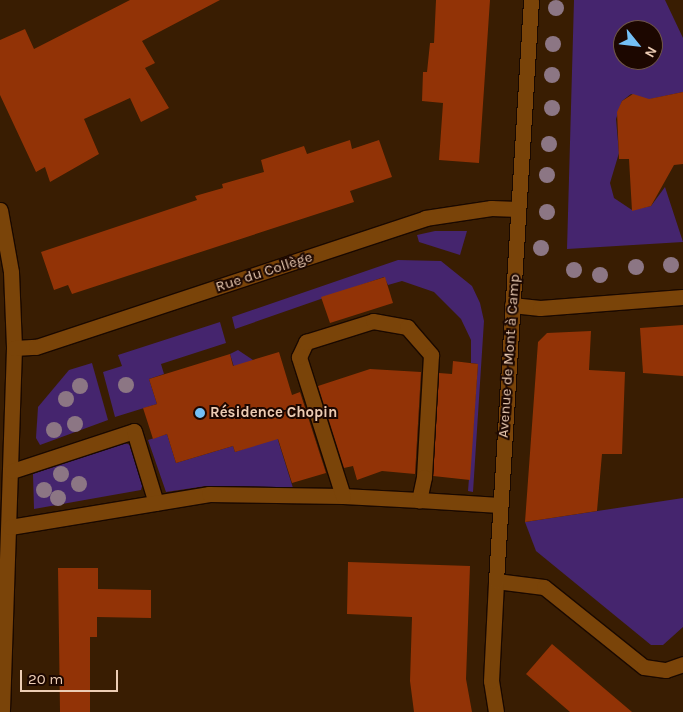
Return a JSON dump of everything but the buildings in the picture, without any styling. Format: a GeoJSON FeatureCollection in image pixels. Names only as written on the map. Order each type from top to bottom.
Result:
{"type":"FeatureCollection","features":[{"type":"Feature","properties":{"kind":"street","name":"Avenue de Mont à Camp"},"geometry":{"type":"LineString","coordinates":[[496,712],[491,681],[531,0]]}},
{"type":"Feature","properties":{"kind":"street","name":"Rue du Collège"},"geometry":{"type":"LineString","coordinates":[[14,348],[36,347],[425,218],[491,208],[518,209]]}},
{"type":"Feature","properties":{"kind":"street"},"geometry":{"type":"LineString","coordinates":[[0,210],[11,272],[14,348],[12,471],[2,712]]}},
{"type":"Feature","properties":{"kind":"street"},"geometry":{"type":"LineString","coordinates":[[512,306],[540,308],[683,297]]}},
{"type":"Feature","properties":{"kind":"street"},"geometry":{"type":"LineString","coordinates":[[342,496],[299,357],[306,342],[373,321],[407,326],[431,355],[424,476],[418,500]]}},
{"type":"Feature","properties":{"kind":"street"},"geometry":{"type":"LineString","coordinates":[[12,471],[134,432],[156,504]]}},
{"type":"Feature","properties":{"kind":"street"},"geometry":{"type":"LineString","coordinates":[[10,527],[209,494],[342,496],[500,505]]}},
{"type":"Feature","properties":{"kind":"street"},"geometry":{"type":"LineString","coordinates":[[496,581],[544,587],[644,666],[666,670],[683,664]]}},
{"type":"Feature","properties":{"kind":"shaded area"},"geometry":{"type":"Polygon","coordinates":[[[574,0],[665,0],[683,38],[683,92],[646,100],[631,94],[622,101],[616,119],[619,153],[610,183],[614,198],[632,210],[651,206],[665,187],[683,242],[567,249],[574,0]]]}},
{"type":"Feature","properties":{"kind":"shaded area"},"geometry":{"type":"Polygon","coordinates":[[[435,231],[467,231],[460,255],[419,242],[417,235],[435,231]]]}},
{"type":"Feature","properties":{"kind":"shaded area"},"geometry":{"type":"Polygon","coordinates":[[[398,260],[441,261],[472,286],[480,303],[484,321],[473,492],[468,491],[478,364],[471,363],[471,340],[461,319],[434,292],[402,281],[388,285],[384,277],[235,329],[232,317],[398,260]]]}},
{"type":"Feature","properties":{"kind":"shaded area"},"geometry":{"type":"Polygon","coordinates":[[[220,322],[226,343],[161,364],[164,374],[149,379],[157,404],[115,417],[103,372],[122,366],[118,355],[220,322]]]}},
{"type":"Feature","properties":{"kind":"shaded area"},"geometry":{"type":"Polygon","coordinates":[[[238,350],[253,360],[293,488],[206,486],[166,492],[148,440],[167,434],[176,463],[233,446],[235,452],[246,448],[244,400],[230,354],[238,350]]]}},
{"type":"Feature","properties":{"kind":"shaded area"},"geometry":{"type":"Polygon","coordinates":[[[92,363],[108,420],[40,445],[36,438],[38,407],[69,370],[92,363]]]}},
{"type":"Feature","properties":{"kind":"shaded area"},"geometry":{"type":"Polygon","coordinates":[[[123,442],[130,445],[143,483],[141,490],[34,509],[33,474],[123,442]]]}},
{"type":"Feature","properties":{"kind":"shaded area"},"geometry":{"type":"Polygon","coordinates":[[[683,498],[683,627],[663,645],[651,645],[536,551],[525,522],[683,498]]]}},
{"type":"Feature","properties":{"kind":"place","name":"Résidence Chopin"},"geometry":{"type":"Point","coordinates":[200,413]}}]}
